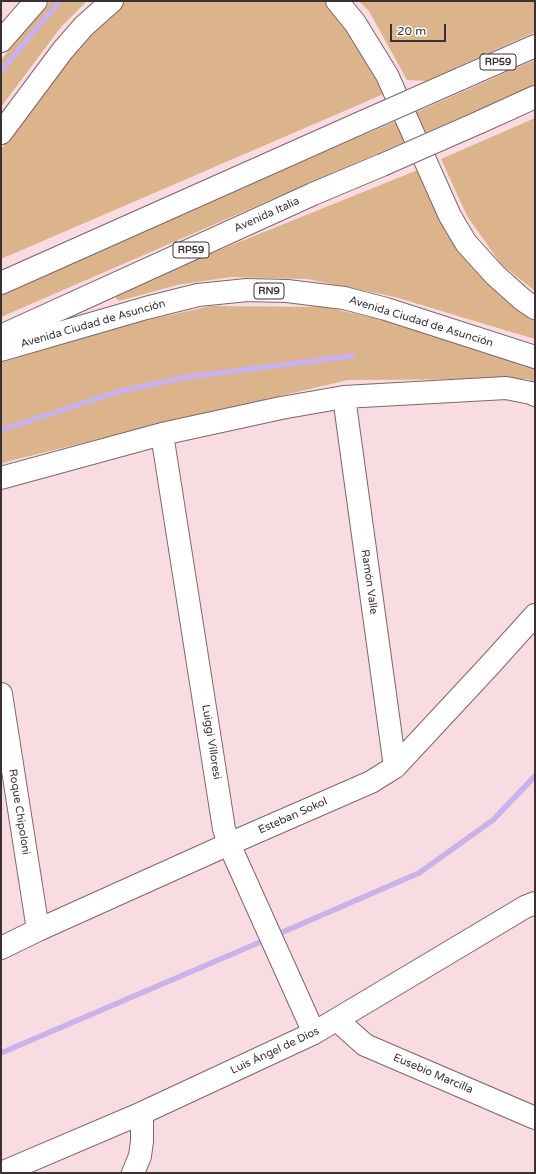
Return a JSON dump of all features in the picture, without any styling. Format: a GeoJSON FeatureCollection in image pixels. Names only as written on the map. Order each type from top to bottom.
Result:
{"type":"FeatureCollection","features":[{"type":"Feature","properties":{"kind":"main road"},"geometry":{"type":"LineString","coordinates":[[1,41],[36,1]]}},
{"type":"Feature","properties":{"kind":"main road"},"geometry":{"type":"LineString","coordinates":[[1,133],[63,50],[84,26],[112,1]]}},
{"type":"Feature","properties":{"kind":"main road"},"geometry":{"type":"LineString","coordinates":[[337,1],[355,23],[387,75],[450,216],[466,243],[495,275],[523,300],[535,308]]}},
{"type":"Feature","properties":{"kind":"main road","name":"RP59"},"geometry":{"type":"LineString","coordinates":[[1,283],[535,46]]}},
{"type":"Feature","properties":{"kind":"main road","name":"Avenida Italia"},"geometry":{"type":"LineString","coordinates":[[1,336],[313,194],[535,97]]}},
{"type":"Feature","properties":{"kind":"main road","name":"Avenida Ciudad de Asunción"},"geometry":{"type":"LineString","coordinates":[[1,350],[146,308],[198,295],[247,290],[288,291],[344,298],[535,357]]}},
{"type":"Feature","properties":{"kind":"main road"},"geometry":{"type":"LineString","coordinates":[[1,478],[162,434],[281,408],[344,397],[506,388],[535,395]]}},
{"type":"Feature","properties":{"kind":"main road","name":"Ramón Valle"},"geometry":{"type":"LineString","coordinates":[[344,397],[395,767]]}},
{"type":"Feature","properties":{"kind":"main road","name":"Luiggi Villoresi"},"geometry":{"type":"LineString","coordinates":[[162,434],[223,821],[229,844],[314,1033]]}},
{"type":"Feature","properties":{"kind":"main road","name":"Esteban Sokol"},"geometry":{"type":"LineString","coordinates":[[1,948],[229,844],[371,782],[395,767],[535,615]]}},
{"type":"Feature","properties":{"kind":"main road","name":"Roque Chipoloni"},"geometry":{"type":"LineString","coordinates":[[1,694],[38,930]]}},
{"type":"Feature","properties":{"kind":"main road","name":"Luis Ángel de Dios"},"geometry":{"type":"LineString","coordinates":[[1,1173],[142,1113],[314,1033],[525,907],[535,903]]}},
{"type":"Feature","properties":{"kind":"main road","name":"Eusebio Marcilla"},"geometry":{"type":"LineString","coordinates":[[337,1020],[365,1045],[535,1118]]}},
{"type":"Feature","properties":{"kind":"main road"},"geometry":{"type":"LineString","coordinates":[[133,1173],[140,1156],[142,1141],[142,1113]]}},
{"type":"Feature","properties":{"kind":"shaded area"},"geometry":{"type":"Polygon","coordinates":[[[50,1],[87,1],[61,27],[1,107],[1,60],[50,1]]]}},
{"type":"Feature","properties":{"kind":"shaded area"},"geometry":{"type":"Polygon","coordinates":[[[125,1],[330,1],[386,93],[1,259],[1,149],[70,55],[125,1]]]}},
{"type":"Feature","properties":{"kind":"shaded area"},"geometry":{"type":"Polygon","coordinates":[[[359,1],[535,1],[535,32],[426,81],[407,80],[369,11],[359,1]]]}},
{"type":"Feature","properties":{"kind":"shaded area"},"geometry":{"type":"Polygon","coordinates":[[[535,60],[535,85],[1,317],[1,291],[535,60]]]}},
{"type":"Feature","properties":{"kind":"shaded area"},"geometry":{"type":"Polygon","coordinates":[[[535,118],[535,291],[501,264],[467,216],[441,159],[535,118]]]}},
{"type":"Feature","properties":{"kind":"shaded area"},"geometry":{"type":"Polygon","coordinates":[[[425,167],[470,251],[535,312],[535,339],[395,297],[307,279],[231,277],[177,285],[119,301],[114,296],[165,272],[425,167]]]}},
{"type":"Feature","properties":{"kind":"shaded area"},"geometry":{"type":"Polygon","coordinates":[[[211,306],[325,307],[428,330],[535,361],[535,382],[528,379],[348,380],[1,464],[1,363],[121,326],[211,306]]]}},
{"type":"Feature","properties":{"kind":"waterway"},"geometry":{"type":"LineString","coordinates":[[1,71],[60,1]]}},
{"type":"Feature","properties":{"kind":"waterway"},"geometry":{"type":"LineString","coordinates":[[1,430],[117,392],[187,377],[352,356]]}},
{"type":"Feature","properties":{"kind":"waterway"},"geometry":{"type":"LineString","coordinates":[[276,935],[419,873],[493,820],[535,776]]}},
{"type":"Feature","properties":{"kind":"waterway"},"geometry":{"type":"LineString","coordinates":[[1,1053],[265,940]]}}]}
